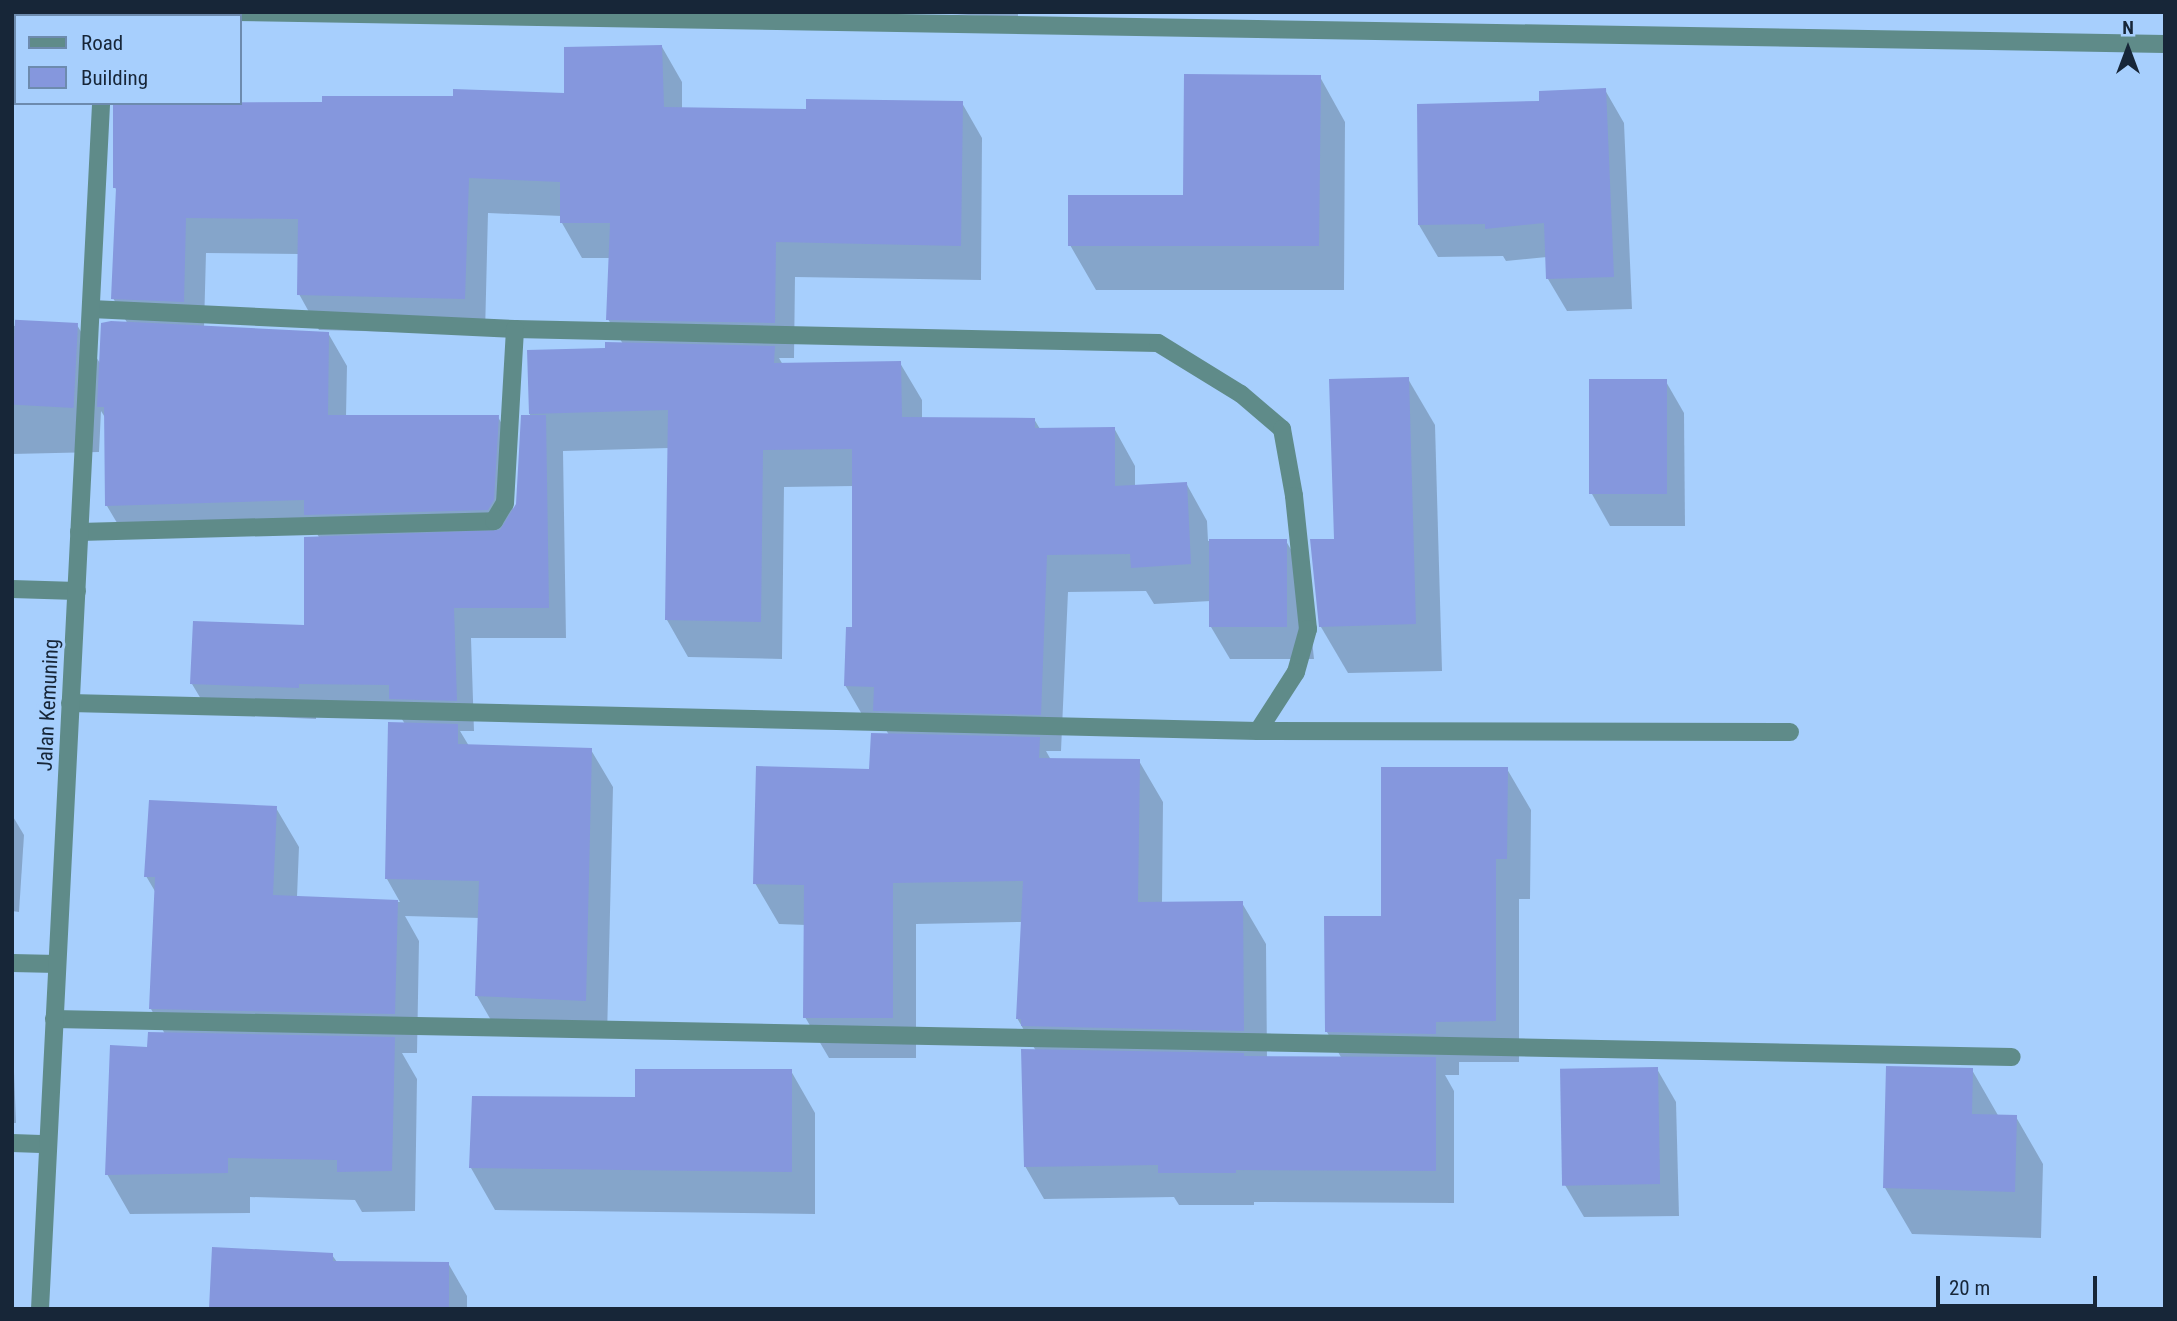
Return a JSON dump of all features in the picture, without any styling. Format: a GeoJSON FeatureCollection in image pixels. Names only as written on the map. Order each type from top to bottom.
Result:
{"type":"FeatureCollection","features":[{"type":"Feature","properties":{"kind":"street"},"geometry":{"type":"LineString","coordinates":[[235,12],[1010,18],[2165,44]]}},
{"type":"Feature","properties":{"kind":"street","name":"Jalan Kemuning"},"geometry":{"type":"LineString","coordinates":[[40,1309],[101,105]]}},
{"type":"Feature","properties":{"kind":"street"},"geometry":{"type":"LineString","coordinates":[[91,309],[515,329],[1158,343],[1241,394],[1282,429],[1294,496],[1308,629],[1296,671],[1258,731]]}},
{"type":"Feature","properties":{"kind":"street"},"geometry":{"type":"LineString","coordinates":[[79,532],[494,521],[505,503],[515,329]]}},
{"type":"Feature","properties":{"kind":"street"},"geometry":{"type":"LineString","coordinates":[[12,589],[77,591]]}},
{"type":"Feature","properties":{"kind":"street"},"geometry":{"type":"LineString","coordinates":[[70,703],[1258,731],[1790,732]]}},
{"type":"Feature","properties":{"kind":"street"},"geometry":{"type":"LineString","coordinates":[[12,963],[57,964]]}},
{"type":"Feature","properties":{"kind":"street"},"geometry":{"type":"LineString","coordinates":[[54,1019],[2012,1057]]}},
{"type":"Feature","properties":{"kind":"street"},"geometry":{"type":"LineString","coordinates":[[12,1143],[48,1144]]}},
{"type":"Feature","properties":{"kind":"building"},"geometry":{"type":"Polygon","coordinates":[[[662,45],[664,107],[806,109],[806,99],[963,101],[961,246],[776,242],[775,323],[606,320],[610,223],[560,223],[560,182],[469,178],[465,299],[297,295],[298,219],[186,218],[184,302],[111,299],[116,188],[113,188],[113,105],[322,102],[322,96],[453,96],[453,89],[564,93],[564,47],[662,45]]]}},
{"type":"Feature","properties":{"kind":"building"},"geometry":{"type":"Polygon","coordinates":[[[1184,74],[1321,75],[1319,246],[1068,246],[1068,195],[1183,195],[1184,74]]]}},
{"type":"Feature","properties":{"kind":"building"},"geometry":{"type":"Polygon","coordinates":[[[1606,88],[1614,277],[1546,279],[1544,223],[1485,229],[1485,224],[1418,225],[1417,104],[1539,101],[1539,91],[1606,88]]]}},
{"type":"Feature","properties":{"kind":"building"},"geometry":{"type":"Polygon","coordinates":[[[15,320],[78,323],[74,408],[12,405],[15,320]]]}},
{"type":"Feature","properties":{"kind":"building"},"geometry":{"type":"Polygon","coordinates":[[[111,321],[329,332],[328,415],[499,415],[494,500],[488,510],[304,515],[304,500],[105,506],[104,407],[97,407],[101,323],[111,321]]]}},
{"type":"Feature","properties":{"kind":"building"},"geometry":{"type":"Polygon","coordinates":[[[605,342],[775,346],[774,363],[901,361],[902,417],[1035,418],[1035,428],[1115,427],[1115,486],[1187,482],[1191,564],[1131,568],[1130,554],[1047,555],[1041,715],[873,711],[874,687],[844,686],[846,627],[852,627],[852,449],[763,450],[761,622],[665,620],[668,410],[529,414],[527,350],[605,348],[605,342]]]}},
{"type":"Feature","properties":{"kind":"building"},"geometry":{"type":"Polygon","coordinates":[[[1409,377],[1416,624],[1319,627],[1310,539],[1334,539],[1329,379],[1409,377]]]}},
{"type":"Feature","properties":{"kind":"building"},"geometry":{"type":"Polygon","coordinates":[[[1589,379],[1667,379],[1667,494],[1589,494],[1589,379]]]}},
{"type":"Feature","properties":{"kind":"building"},"geometry":{"type":"Polygon","coordinates":[[[521,415],[546,415],[549,608],[454,608],[457,701],[389,699],[389,685],[299,684],[299,688],[190,684],[193,621],[304,625],[304,537],[500,530],[516,504],[521,415]]]}},
{"type":"Feature","properties":{"kind":"building"},"geometry":{"type":"Polygon","coordinates":[[[1209,539],[1287,539],[1287,627],[1209,627],[1209,539]]]}},
{"type":"Feature","properties":{"kind":"building"},"geometry":{"type":"Polygon","coordinates":[[[388,722],[458,724],[458,744],[592,748],[586,1001],[475,996],[479,881],[385,879],[388,722]]]}},
{"type":"Feature","properties":{"kind":"building"},"geometry":{"type":"Polygon","coordinates":[[[871,733],[1040,737],[1039,758],[1140,759],[1138,902],[1243,901],[1244,1031],[1021,1026],[1021,1019],[1016,1019],[1023,881],[893,883],[893,1018],[803,1018],[804,885],[753,884],[756,766],[869,769],[871,733]]]}},
{"type":"Feature","properties":{"kind":"building"},"geometry":{"type":"Polygon","coordinates":[[[1381,767],[1508,767],[1507,859],[1496,859],[1496,1021],[1436,1022],[1436,1034],[1325,1032],[1324,916],[1381,916],[1381,767]]]}},
{"type":"Feature","properties":{"kind":"building"},"geometry":{"type":"Polygon","coordinates":[[[149,800],[277,806],[273,895],[398,900],[395,1014],[149,1009],[155,877],[144,877],[149,800]]]}},
{"type":"Feature","properties":{"kind":"building"},"geometry":{"type":"Polygon","coordinates":[[[148,1032],[395,1037],[392,1171],[337,1172],[337,1160],[228,1158],[228,1173],[105,1175],[110,1045],[147,1047],[148,1032]]]}},
{"type":"Feature","properties":{"kind":"building"},"geometry":{"type":"Polygon","coordinates":[[[1021,1049],[1244,1053],[1244,1056],[1436,1057],[1436,1171],[1236,1170],[1236,1173],[1158,1173],[1158,1165],[1024,1167],[1021,1049]]]}},
{"type":"Feature","properties":{"kind":"building"},"geometry":{"type":"Polygon","coordinates":[[[1886,1066],[1973,1068],[1972,1114],[2017,1115],[2015,1192],[1883,1188],[1886,1066]]]}},
{"type":"Feature","properties":{"kind":"building"},"geometry":{"type":"Polygon","coordinates":[[[1658,1067],[1660,1184],[1562,1186],[1560,1069],[1658,1067]]]}},
{"type":"Feature","properties":{"kind":"building"},"geometry":{"type":"Polygon","coordinates":[[[635,1069],[792,1069],[792,1172],[469,1168],[472,1096],[635,1097],[635,1069]]]}},
{"type":"Feature","properties":{"kind":"building"},"geometry":{"type":"Polygon","coordinates":[[[212,1247],[333,1253],[333,1261],[449,1262],[449,1309],[209,1309],[212,1247]]]}}]}
